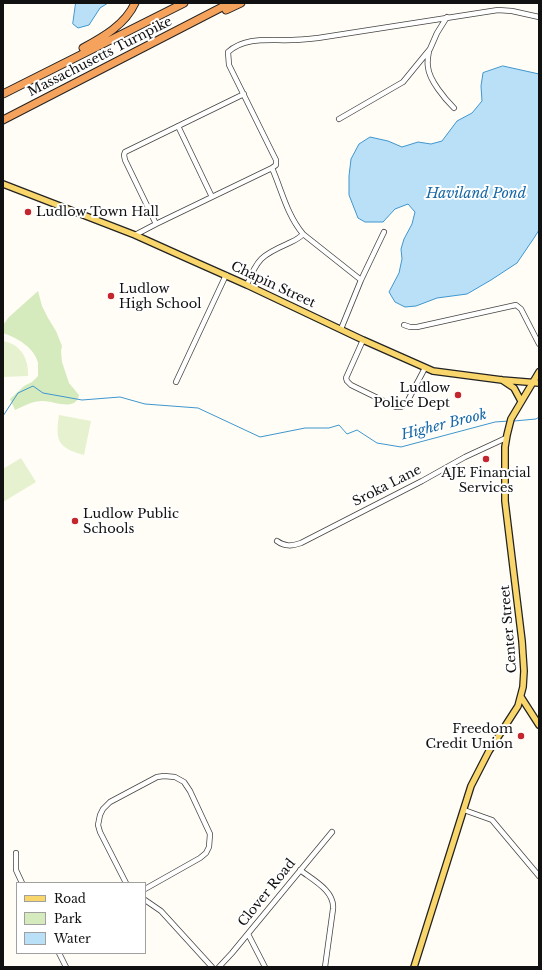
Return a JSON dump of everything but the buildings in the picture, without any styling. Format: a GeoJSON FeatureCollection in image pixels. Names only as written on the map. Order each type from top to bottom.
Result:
{"type":"FeatureCollection","features":[{"type":"Feature","properties":{"kind":"highway"},"geometry":{"type":"LineString","coordinates":[[4,94],[112,31],[127,15],[135,3]]}},
{"type":"Feature","properties":{"kind":"highway","name":"Massachusetts Turnpike"},"geometry":{"type":"LineString","coordinates":[[4,94],[184,3]]}},
{"type":"Feature","properties":{"kind":"highway","name":"Massachusetts Turnpike"},"geometry":{"type":"LineString","coordinates":[[3,120],[230,3]]}},
{"type":"Feature","properties":{"kind":"highway"},"geometry":{"type":"LineString","coordinates":[[160,40],[241,3]]}},
{"type":"Feature","properties":{"kind":"main road","name":"Chapin Street"},"geometry":{"type":"LineString","coordinates":[[3,184],[135,236],[226,275],[425,368],[440,373],[536,382]]}},
{"type":"Feature","properties":{"kind":"main road","name":"Center Street"},"geometry":{"type":"LineString","coordinates":[[414,967],[471,786],[480,766],[498,735],[518,706],[524,684],[516,585],[506,502],[506,438],[511,419],[521,401],[536,382],[539,372]]}},
{"type":"Feature","properties":{"kind":"main road"},"geometry":{"type":"LineString","coordinates":[[502,380],[514,388],[521,401]]}},
{"type":"Feature","properties":{"kind":"main road"},"geometry":{"type":"LineString","coordinates":[[521,697],[539,725]]}},
{"type":"Feature","properties":{"kind":"street"},"geometry":{"type":"LineString","coordinates":[[135,236],[156,224],[276,165],[276,160],[230,65],[228,52],[238,45],[255,40],[307,39],[447,17],[505,10],[539,17]]}},
{"type":"Feature","properties":{"kind":"street"},"geometry":{"type":"LineString","coordinates":[[447,17],[437,33],[430,49],[427,67],[439,90],[454,108]]}},
{"type":"Feature","properties":{"kind":"street"},"geometry":{"type":"LineString","coordinates":[[339,119],[403,82],[430,49]]}},
{"type":"Feature","properties":{"kind":"street"},"geometry":{"type":"LineString","coordinates":[[156,224],[124,155],[128,150],[244,94]]}},
{"type":"Feature","properties":{"kind":"street"},"geometry":{"type":"LineString","coordinates":[[178,126],[212,197]]}},
{"type":"Feature","properties":{"kind":"street"},"geometry":{"type":"LineString","coordinates":[[272,168],[295,224],[303,234],[361,280]]}},
{"type":"Feature","properties":{"kind":"street"},"geometry":{"type":"LineString","coordinates":[[341,329],[361,280],[384,232]]}},
{"type":"Feature","properties":{"kind":"street"},"geometry":{"type":"LineString","coordinates":[[247,285],[252,270],[260,259],[297,239],[303,234]]}},
{"type":"Feature","properties":{"kind":"street"},"geometry":{"type":"LineString","coordinates":[[176,382],[226,275]]}},
{"type":"Feature","properties":{"kind":"street"},"geometry":{"type":"LineString","coordinates":[[404,325],[417,327],[516,305],[522,309],[539,344]]}},
{"type":"Feature","properties":{"kind":"street"},"geometry":{"type":"LineString","coordinates":[[363,340],[346,378],[347,381],[351,385],[396,407],[401,407],[406,404],[425,368]]}},
{"type":"Feature","properties":{"kind":"street","name":"Sroka Lane"},"geometry":{"type":"LineString","coordinates":[[277,542],[287,546],[301,543],[422,481],[465,457],[506,438]]}},
{"type":"Feature","properties":{"kind":"street"},"geometry":{"type":"LineString","coordinates":[[125,882],[100,832],[98,822],[101,812],[110,802],[154,778],[164,776],[175,777],[184,782],[190,791],[209,831],[210,844],[206,853],[200,858],[146,888]]}},
{"type":"Feature","properties":{"kind":"street"},"geometry":{"type":"LineString","coordinates":[[464,810],[492,820],[539,876]]}},
{"type":"Feature","properties":{"kind":"street","name":"Clover Road"},"geometry":{"type":"LineString","coordinates":[[219,967],[332,832]]}},
{"type":"Feature","properties":{"kind":"street"},"geometry":{"type":"LineString","coordinates":[[16,853],[16,870],[22,882]]}},
{"type":"Feature","properties":{"kind":"street"},"geometry":{"type":"LineString","coordinates":[[300,870],[329,893],[333,901],[325,967]]}},
{"type":"Feature","properties":{"kind":"street"},"geometry":{"type":"LineString","coordinates":[[146,901],[161,911],[212,967]]}},
{"type":"Feature","properties":{"kind":"street"},"geometry":{"type":"LineString","coordinates":[[248,934],[265,967]]}},
{"type":"Feature","properties":{"kind":"street"},"geometry":{"type":"LineString","coordinates":[[59,954],[66,967]]}},
{"type":"Feature","properties":{"kind":"green space"},"geometry":{"type":"Polygon","coordinates":[[[38,291],[42,306],[56,331],[62,346],[62,362],[69,383],[79,395],[74,403],[64,404],[39,401],[15,410],[10,399],[38,376],[38,363],[33,352],[29,348],[19,340],[3,333],[3,325],[9,317],[38,291]]]}},
{"type":"Feature","properties":{"kind":"green space"},"geometry":{"type":"Polygon","coordinates":[[[3,341],[15,345],[23,353],[27,364],[28,376],[3,377],[3,341]]]}},
{"type":"Feature","properties":{"kind":"green space"},"geometry":{"type":"Polygon","coordinates":[[[59,415],[91,421],[84,455],[69,449],[60,442],[58,437],[59,415]]]}},
{"type":"Feature","properties":{"kind":"green space"},"geometry":{"type":"Polygon","coordinates":[[[21,458],[36,482],[3,502],[3,469],[21,458]]]}},
{"type":"Feature","properties":{"kind":"water"},"geometry":{"type":"Polygon","coordinates":[[[76,3],[108,3],[100,8],[89,25],[78,28],[73,24],[76,3]]]}},
{"type":"Feature","properties":{"kind":"water","name":"Haviland Pond"},"geometry":{"type":"Polygon","coordinates":[[[503,66],[539,74],[539,230],[517,263],[467,294],[437,298],[416,306],[405,307],[395,302],[389,292],[399,273],[402,259],[401,249],[404,239],[412,224],[415,212],[408,204],[395,209],[383,222],[365,222],[358,218],[349,195],[351,159],[359,144],[370,137],[388,141],[402,147],[418,142],[431,144],[442,141],[457,121],[472,113],[482,101],[481,86],[483,73],[503,66]]]}},
{"type":"Feature","properties":{"kind":"waterway","name":"Higher Brook"},"geometry":{"type":"LineString","coordinates":[[3,416],[18,393],[33,386],[43,393],[82,400],[120,397],[145,404],[198,408],[260,437],[305,428],[329,428],[339,425],[347,434],[357,430],[377,443],[401,447],[495,422],[509,421]]}},
{"type":"Feature","properties":{"kind":"waterway","name":"Higher Brook"},"geometry":{"type":"LineString","coordinates":[[514,421],[536,419],[539,417]]}},
{"type":"Feature","properties":{"kind":"place","name":"Ludlow Town Hall"},"geometry":{"type":"Point","coordinates":[28,212]}},
{"type":"Feature","properties":{"kind":"place","name":"Ludlow High School"},"geometry":{"type":"Point","coordinates":[111,296]}},
{"type":"Feature","properties":{"kind":"place","name":"Ludlow Police Dept"},"geometry":{"type":"Point","coordinates":[458,395]}},
{"type":"Feature","properties":{"kind":"place","name":"AJE Financial Services"},"geometry":{"type":"Point","coordinates":[486,459]}},
{"type":"Feature","properties":{"kind":"place","name":"Ludlow Public Schools"},"geometry":{"type":"Point","coordinates":[75,521]}},
{"type":"Feature","properties":{"kind":"place","name":"Freedom Credit Union"},"geometry":{"type":"Point","coordinates":[521,736]}}]}
